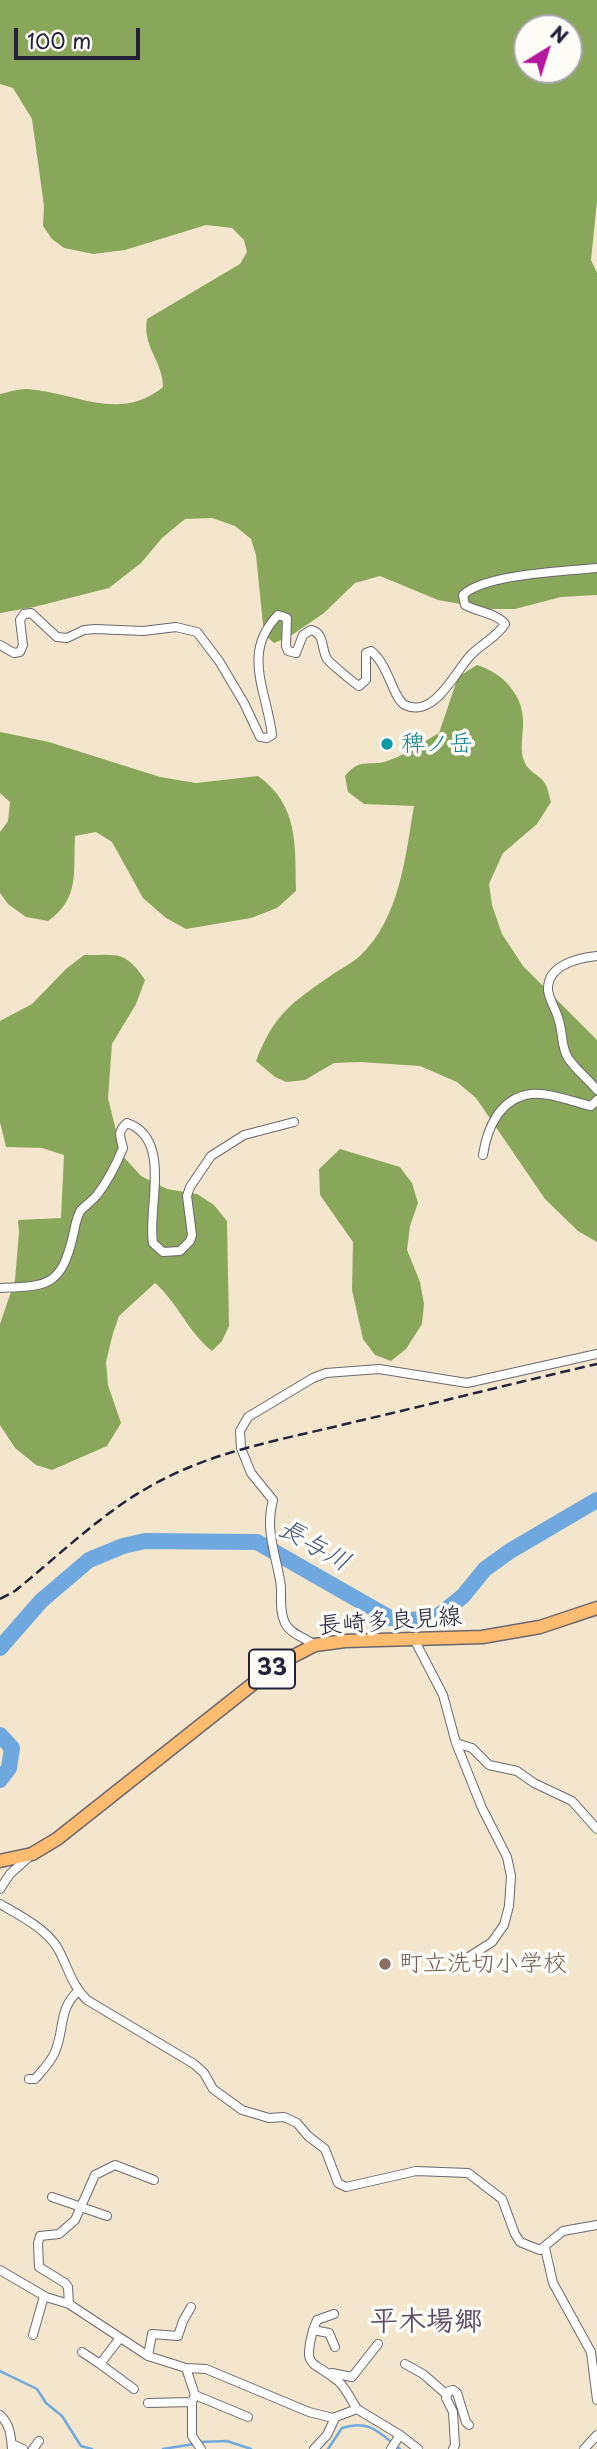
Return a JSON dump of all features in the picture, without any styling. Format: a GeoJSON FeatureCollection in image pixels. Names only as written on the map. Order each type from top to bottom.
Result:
{"type":"FeatureCollection","features":[{"type":"Feature","properties":{"kind":"main road","name":"長崎多良見線"},"geometry":{"type":"LineString","coordinates":[[0,1861],[32,1854],[57,1839],[278,1664],[315,1645],[482,1637],[540,1627],[597,1608]]}},
{"type":"Feature","properties":{"kind":"street"},"geometry":{"type":"LineString","coordinates":[[0,645],[14,653],[20,652],[23,645],[20,620],[24,614],[31,613],[57,637],[67,638],[84,630],[95,629],[143,631],[176,627],[197,632],[244,702],[256,732],[260,737],[267,738],[272,735],[258,674],[258,661],[267,628],[278,615],[287,618],[288,651],[296,653],[303,635],[311,630],[316,631],[320,635],[326,657],[359,686],[366,680],[365,657],[366,653],[371,651],[388,673],[397,698],[406,705],[419,706],[442,693],[468,657],[499,634],[505,624],[498,617],[477,612],[466,605],[463,594],[468,590],[478,585],[534,574],[597,568]]}},
{"type":"Feature","properties":{"kind":"street"},"geometry":{"type":"LineString","coordinates":[[597,956],[581,958],[559,967],[548,990],[560,1023],[568,1058],[597,1090]]}},
{"type":"Feature","properties":{"kind":"street"},"geometry":{"type":"LineString","coordinates":[[484,1155],[490,1126],[502,1109],[516,1099],[532,1094],[544,1095],[591,1106],[597,1100]]}},
{"type":"Feature","properties":{"kind":"street"},"geometry":{"type":"LineString","coordinates":[[0,1288],[29,1288],[53,1278],[61,1270],[70,1251],[78,1217],[116,1166],[123,1148],[119,1135],[121,1128],[127,1123],[137,1126],[144,1133],[153,1152],[153,1243],[163,1252],[172,1252],[180,1251],[190,1241],[192,1235],[187,1196],[211,1156],[244,1135],[294,1122]]}},
{"type":"Feature","properties":{"kind":"street"},"geometry":{"type":"LineString","coordinates":[[315,1645],[290,1630],[284,1622],[280,1604],[281,1583],[269,1514],[273,1500],[251,1473],[241,1448],[240,1431],[248,1417],[326,1373],[379,1369],[467,1383],[597,1354]]}},
{"type":"Feature","properties":{"kind":"street"},"geometry":{"type":"LineString","coordinates":[[414,1639],[443,1695],[456,1743],[482,1808],[507,1857],[511,1877],[509,1906],[504,1925],[492,1942],[464,1961]]}},
{"type":"Feature","properties":{"kind":"street"},"geometry":{"type":"LineString","coordinates":[[456,1743],[472,1748],[489,1765],[517,1771],[534,1783],[572,1801],[597,1829]]}},
{"type":"Feature","properties":{"kind":"street"},"geometry":{"type":"LineString","coordinates":[[0,1889],[10,1874],[32,1854]]}},
{"type":"Feature","properties":{"kind":"street"},"geometry":{"type":"LineString","coordinates":[[0,1904],[44,1932],[56,1946],[78,1991],[88,2000],[194,2064],[204,2073],[213,2089],[235,2106],[269,2118],[284,2117],[298,2123],[308,2136],[325,2149],[338,2183],[346,2187],[416,2171],[468,2173],[502,2199],[520,2242],[540,2250],[563,2231],[597,2225]]}},
{"type":"Feature","properties":{"kind":"street"},"geometry":{"type":"LineString","coordinates":[[29,2079],[35,2079],[55,2054],[64,2026],[64,2010],[68,2001],[78,1991]]}},
{"type":"Feature","properties":{"kind":"street"},"geometry":{"type":"LineString","coordinates":[[69,2304],[68,2287],[65,2283],[39,2267],[40,2236],[59,2234],[75,2220],[95,2175],[115,2165],[153,2180]]}},
{"type":"Feature","properties":{"kind":"street"},"geometry":{"type":"LineString","coordinates":[[52,2197],[107,2216]]}},
{"type":"Feature","properties":{"kind":"street"},"geometry":{"type":"LineString","coordinates":[[545,2248],[553,2283],[591,2352],[597,2400]]}},
{"type":"Feature","properties":{"kind":"street"},"geometry":{"type":"LineString","coordinates":[[0,2270],[44,2296],[69,2304],[148,2356],[186,2368],[206,2369],[309,2412],[335,2418],[357,2409]]}},
{"type":"Feature","properties":{"kind":"street"},"geometry":{"type":"LineString","coordinates":[[33,2335],[44,2296]]}},
{"type":"Feature","properties":{"kind":"street"},"geometry":{"type":"LineString","coordinates":[[148,2356],[152,2334],[178,2336],[191,2307]]}},
{"type":"Feature","properties":{"kind":"street"},"geometry":{"type":"LineString","coordinates":[[334,2314],[317,2320],[307,2353],[310,2361],[340,2382],[357,2409],[418,2449]]}},
{"type":"Feature","properties":{"kind":"street"},"geometry":{"type":"LineString","coordinates":[[313,2330],[329,2333],[335,2347]]}},
{"type":"Feature","properties":{"kind":"street"},"geometry":{"type":"LineString","coordinates":[[100,2364],[120,2338]]}},
{"type":"Feature","properties":{"kind":"street"},"geometry":{"type":"LineString","coordinates":[[326,2373],[352,2377],[378,2344]]}},
{"type":"Feature","properties":{"kind":"street"},"geometry":{"type":"LineString","coordinates":[[82,2352],[134,2389]]}},
{"type":"Feature","properties":{"kind":"street"},"geometry":{"type":"LineString","coordinates":[[405,2364],[423,2374],[446,2394],[453,2412],[453,2449]]}},
{"type":"Feature","properties":{"kind":"street"},"geometry":{"type":"LineString","coordinates":[[186,2368],[193,2399],[193,2438],[200,2449]]}},
{"type":"Feature","properties":{"kind":"street"},"geometry":{"type":"LineString","coordinates":[[446,2394],[453,2390],[457,2393],[466,2423],[469,2425]]}},
{"type":"Feature","properties":{"kind":"street"},"geometry":{"type":"LineString","coordinates":[[148,2403],[193,2399],[248,2417]]}},
{"type":"Feature","properties":{"kind":"street"},"geometry":{"type":"LineString","coordinates":[[0,2415],[5,2420],[12,2446],[23,2449]]}},
{"type":"Feature","properties":{"kind":"street"},"geometry":{"type":"LineString","coordinates":[[314,2449],[327,2435],[335,2418]]}},
{"type":"Feature","properties":{"kind":"street"},"geometry":{"type":"LineString","coordinates":[[584,2449],[597,2435]]}},
{"type":"Feature","properties":{"kind":"street"},"geometry":{"type":"LineString","coordinates":[[391,2449],[399,2437]]}},
{"type":"Feature","properties":{"kind":"street"},"geometry":{"type":"LineString","coordinates":[[33,2449],[39,2441]]}},
{"type":"Feature","properties":{"kind":"green space"},"geometry":{"type":"Polygon","coordinates":[[[0,0],[597,0],[597,201],[591,260],[597,273],[597,595],[561,597],[515,609],[488,609],[438,600],[380,576],[355,583],[324,613],[289,637],[274,643],[264,634],[256,555],[251,539],[235,526],[212,518],[185,519],[162,538],[141,563],[109,588],[0,613],[0,394],[27,389],[113,404],[146,398],[163,387],[160,369],[147,338],[147,319],[240,264],[247,252],[244,240],[232,228],[206,225],[125,250],[93,254],[64,248],[52,239],[43,226],[44,206],[32,119],[13,88],[0,84],[0,0]]]}},
{"type":"Feature","properties":{"kind":"green space"},"geometry":{"type":"Polygon","coordinates":[[[477,665],[504,680],[516,695],[523,714],[523,758],[526,766],[545,784],[551,802],[537,824],[503,853],[489,884],[492,905],[502,934],[523,966],[597,1040],[597,1242],[578,1231],[545,1199],[476,1098],[457,1082],[420,1066],[360,1062],[334,1063],[305,1080],[286,1082],[275,1077],[256,1061],[270,1031],[286,1010],[306,993],[357,959],[373,941],[384,924],[399,886],[414,806],[364,804],[348,792],[345,776],[356,766],[396,757],[439,733],[458,677],[477,665]]]}},
{"type":"Feature","properties":{"kind":"green space"},"geometry":{"type":"Polygon","coordinates":[[[0,732],[49,742],[160,777],[196,783],[258,776],[271,787],[288,813],[294,842],[296,891],[277,908],[251,918],[186,929],[166,918],[143,898],[112,842],[96,832],[75,836],[73,884],[58,912],[48,921],[26,917],[8,904],[0,893],[0,832],[8,821],[10,802],[0,793],[0,732]]]}},
{"type":"Feature","properties":{"kind":"green space"},"geometry":{"type":"Polygon","coordinates":[[[84,955],[120,956],[132,963],[145,980],[136,1004],[112,1044],[108,1098],[122,1155],[141,1176],[167,1189],[197,1194],[214,1205],[227,1221],[229,1326],[222,1341],[212,1351],[155,1283],[119,1316],[113,1333],[106,1362],[108,1385],[121,1423],[107,1446],[52,1470],[36,1465],[15,1448],[0,1425],[0,1324],[15,1280],[18,1220],[61,1218],[64,1155],[42,1148],[6,1147],[0,1122],[0,1021],[32,1004],[66,969],[84,955]]]}},
{"type":"Feature","properties":{"kind":"green space"},"geometry":{"type":"Polygon","coordinates":[[[340,1149],[400,1167],[412,1183],[418,1203],[410,1226],[407,1250],[420,1282],[424,1304],[422,1324],[406,1349],[391,1361],[375,1355],[363,1339],[352,1290],[353,1242],[320,1195],[319,1169],[340,1149]]]}},
{"type":"Feature","properties":{"kind":"waterway","name":"長与川"},"geometry":{"type":"LineString","coordinates":[[0,1648],[41,1601],[89,1560],[123,1546],[145,1541],[257,1542],[390,1618],[436,1618],[463,1596],[485,1569],[510,1551],[597,1500]]}},
{"type":"Feature","properties":{"kind":"waterway","name":"長与川"},"geometry":{"type":"LineString","coordinates":[[0,1735],[12,1748],[9,1768],[0,1780]]}},
{"type":"Feature","properties":{"kind":"waterway"},"geometry":{"type":"LineString","coordinates":[[0,2371],[37,2389],[46,2403],[62,2416],[81,2446],[92,2449]]}},
{"type":"Feature","properties":{"kind":"waterway"},"geometry":{"type":"LineString","coordinates":[[328,2449],[342,2428],[360,2425],[374,2429],[400,2449]]}},
{"type":"Feature","properties":{"kind":"waterway"},"geometry":{"type":"LineString","coordinates":[[200,2442],[227,2441],[251,2449]]}},
{"type":"Feature","properties":{"kind":"waterway"},"geometry":{"type":"LineString","coordinates":[[163,2449],[194,2444]]}},
{"type":"Feature","properties":{"kind":"railway"},"geometry":{"type":"LineString","coordinates":[[0,1599],[15,1591],[97,1522],[131,1498],[197,1464],[272,1441],[597,1364]]}},
{"type":"Feature","properties":{"kind":"place","name":"稗ノ岳"},"geometry":{"type":"Point","coordinates":[387,744]}},
{"type":"Feature","properties":{"kind":"place","name":"町立洗切小学校"},"geometry":{"type":"Point","coordinates":[385,1964]}},
{"type":"Feature","properties":{"kind":"district","name":"平木場郷"},"geometry":{"type":"Point","coordinates":[426,2322]}}]}
